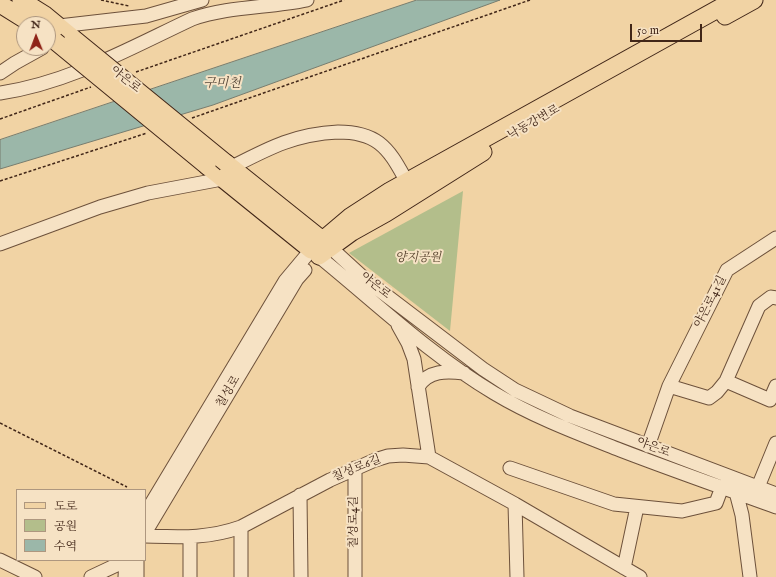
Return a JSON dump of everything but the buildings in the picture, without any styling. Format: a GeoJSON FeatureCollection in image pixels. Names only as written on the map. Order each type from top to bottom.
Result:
{"type":"FeatureCollection","features":[{"type":"Feature","properties":{"kind":"main road","name":"야은로"},"geometry":{"type":"LineString","coordinates":[[21,0],[44,16]]}},
{"type":"Feature","properties":{"kind":"main road"},"geometry":{"type":"LineString","coordinates":[[698,20],[723,0]]}},
{"type":"Feature","properties":{"kind":"main road","name":"낙동강변로"},"geometry":{"type":"LineString","coordinates":[[320,251],[350,217],[406,182],[734,0]]}},
{"type":"Feature","properties":{"kind":"main road","name":"낙동강변로"},"geometry":{"type":"LineString","coordinates":[[320,251],[386,213],[472,158],[754,0]]}},
{"type":"Feature","properties":{"kind":"main road"},"geometry":{"type":"LineString","coordinates":[[0,4],[19,16]]}},
{"type":"Feature","properties":{"kind":"main road","name":"야은로"},"geometry":{"type":"LineString","coordinates":[[56,39],[73,38],[320,251]]}},
{"type":"Feature","properties":{"kind":"main road","name":"야은로"},"geometry":{"type":"LineString","coordinates":[[56,44],[207,166],[227,170]]}},
{"type":"Feature","properties":{"kind":"street"},"geometry":{"type":"LineString","coordinates":[[0,93],[41,85],[64,77],[121,53],[192,19],[223,11],[290,4],[307,0]]}},
{"type":"Feature","properties":{"kind":"street"},"geometry":{"type":"LineString","coordinates":[[56,38],[197,2]]}},
{"type":"Feature","properties":{"kind":"street"},"geometry":{"type":"LineString","coordinates":[[192,19],[197,2]]}},
{"type":"Feature","properties":{"kind":"street"},"geometry":{"type":"LineString","coordinates":[[0,73],[26,56]]}},
{"type":"Feature","properties":{"kind":"street"},"geometry":{"type":"LineString","coordinates":[[0,244],[100,207],[227,170],[275,146],[310,135],[348,132],[361,134],[371,138],[382,145],[394,159],[406,182]]}},
{"type":"Feature","properties":{"kind":"street","name":"야은로41길"},"geometry":{"type":"LineString","coordinates":[[648,446],[669,386],[727,270],[776,238]]}},
{"type":"Feature","properties":{"kind":"street","name":"야은로"},"geometry":{"type":"LineString","coordinates":[[320,251],[395,320],[464,373],[518,406],[571,431],[776,507]]}},
{"type":"Feature","properties":{"kind":"street","name":"야은로"},"geometry":{"type":"LineString","coordinates":[[320,251],[366,280],[483,369],[515,390],[570,416],[776,494]]}},
{"type":"Feature","properties":{"kind":"street","name":"칠성로"},"geometry":{"type":"LineString","coordinates":[[146,512],[285,281],[320,251]]}},
{"type":"Feature","properties":{"kind":"street","name":"칠성로"},"geometry":{"type":"LineString","coordinates":[[146,531],[297,279],[320,251]]}},
{"type":"Feature","properties":{"kind":"street"},"geometry":{"type":"LineString","coordinates":[[669,386],[709,398],[717,392],[726,381],[759,306],[771,297],[776,298]]}},
{"type":"Feature","properties":{"kind":"street"},"geometry":{"type":"LineString","coordinates":[[395,320],[408,343],[414,359],[429,457]]}},
{"type":"Feature","properties":{"kind":"street"},"geometry":{"type":"LineString","coordinates":[[418,387],[422,380],[441,372],[464,373]]}},
{"type":"Feature","properties":{"kind":"street"},"geometry":{"type":"LineString","coordinates":[[726,381],[770,400],[776,386]]}},
{"type":"Feature","properties":{"kind":"street"},"geometry":{"type":"LineString","coordinates":[[758,487],[776,443]]}},
{"type":"Feature","properties":{"kind":"street","name":"칠성로6길"},"geometry":{"type":"LineString","coordinates":[[146,536],[190,538],[227,532],[241,527],[300,495],[355,468],[388,456],[403,455],[429,457],[516,504],[640,577]]}},
{"type":"Feature","properties":{"kind":"street","name":"칠성로4길"},"geometry":{"type":"LineString","coordinates":[[354,577],[355,468]]}},
{"type":"Feature","properties":{"kind":"street"},"geometry":{"type":"LineString","coordinates":[[510,468],[614,504],[637,507],[682,511],[716,503],[722,487]]}},
{"type":"Feature","properties":{"kind":"street"},"geometry":{"type":"LineString","coordinates":[[736,492],[742,515],[750,577]]}},
{"type":"Feature","properties":{"kind":"street"},"geometry":{"type":"LineString","coordinates":[[300,495],[301,577]]}},
{"type":"Feature","properties":{"kind":"street"},"geometry":{"type":"LineString","coordinates":[[516,504],[517,577]]}},
{"type":"Feature","properties":{"kind":"street"},"geometry":{"type":"LineString","coordinates":[[624,568],[637,507]]}},
{"type":"Feature","properties":{"kind":"street"},"geometry":{"type":"LineString","coordinates":[[241,527],[241,577]]}},
{"type":"Feature","properties":{"kind":"street"},"geometry":{"type":"LineString","coordinates":[[190,538],[190,577]]}},
{"type":"Feature","properties":{"kind":"street"},"geometry":{"type":"LineString","coordinates":[[0,560],[35,577]]}},
{"type":"Feature","properties":{"kind":"street"},"geometry":{"type":"LineString","coordinates":[[91,577],[128,561]]}},
{"type":"Feature","properties":{"kind":"street"},"geometry":{"type":"LineString","coordinates":[[126,577],[130,561]]}},
{"type":"Feature","properties":{"kind":"street"},"geometry":{"type":"LineString","coordinates":[[130,561],[137,577]]}},
{"type":"Feature","properties":{"kind":"path"},"geometry":{"type":"LineString","coordinates":[[101,0],[130,6]]}},
{"type":"Feature","properties":{"kind":"path"},"geometry":{"type":"LineString","coordinates":[[134,72],[344,0]]}},
{"type":"Feature","properties":{"kind":"path"},"geometry":{"type":"LineString","coordinates":[[186,120],[530,0]]}},
{"type":"Feature","properties":{"kind":"path"},"geometry":{"type":"LineString","coordinates":[[0,118],[97,85]]}},
{"type":"Feature","properties":{"kind":"path"},"geometry":{"type":"LineString","coordinates":[[0,181],[149,132]]}},
{"type":"Feature","properties":{"kind":"path"},"geometry":{"type":"LineString","coordinates":[[0,423],[127,487]]}},
{"type":"Feature","properties":{"kind":"green space","name":"양지공원"},"geometry":{"type":"Polygon","coordinates":[[[463,191],[450,331],[349,253],[463,191]]]}},
{"type":"Feature","properties":{"kind":"water","name":"구미천"},"geometry":{"type":"Polygon","coordinates":[[[417,0],[500,0],[213,105],[0,169],[0,140],[417,0]]]}}]}
